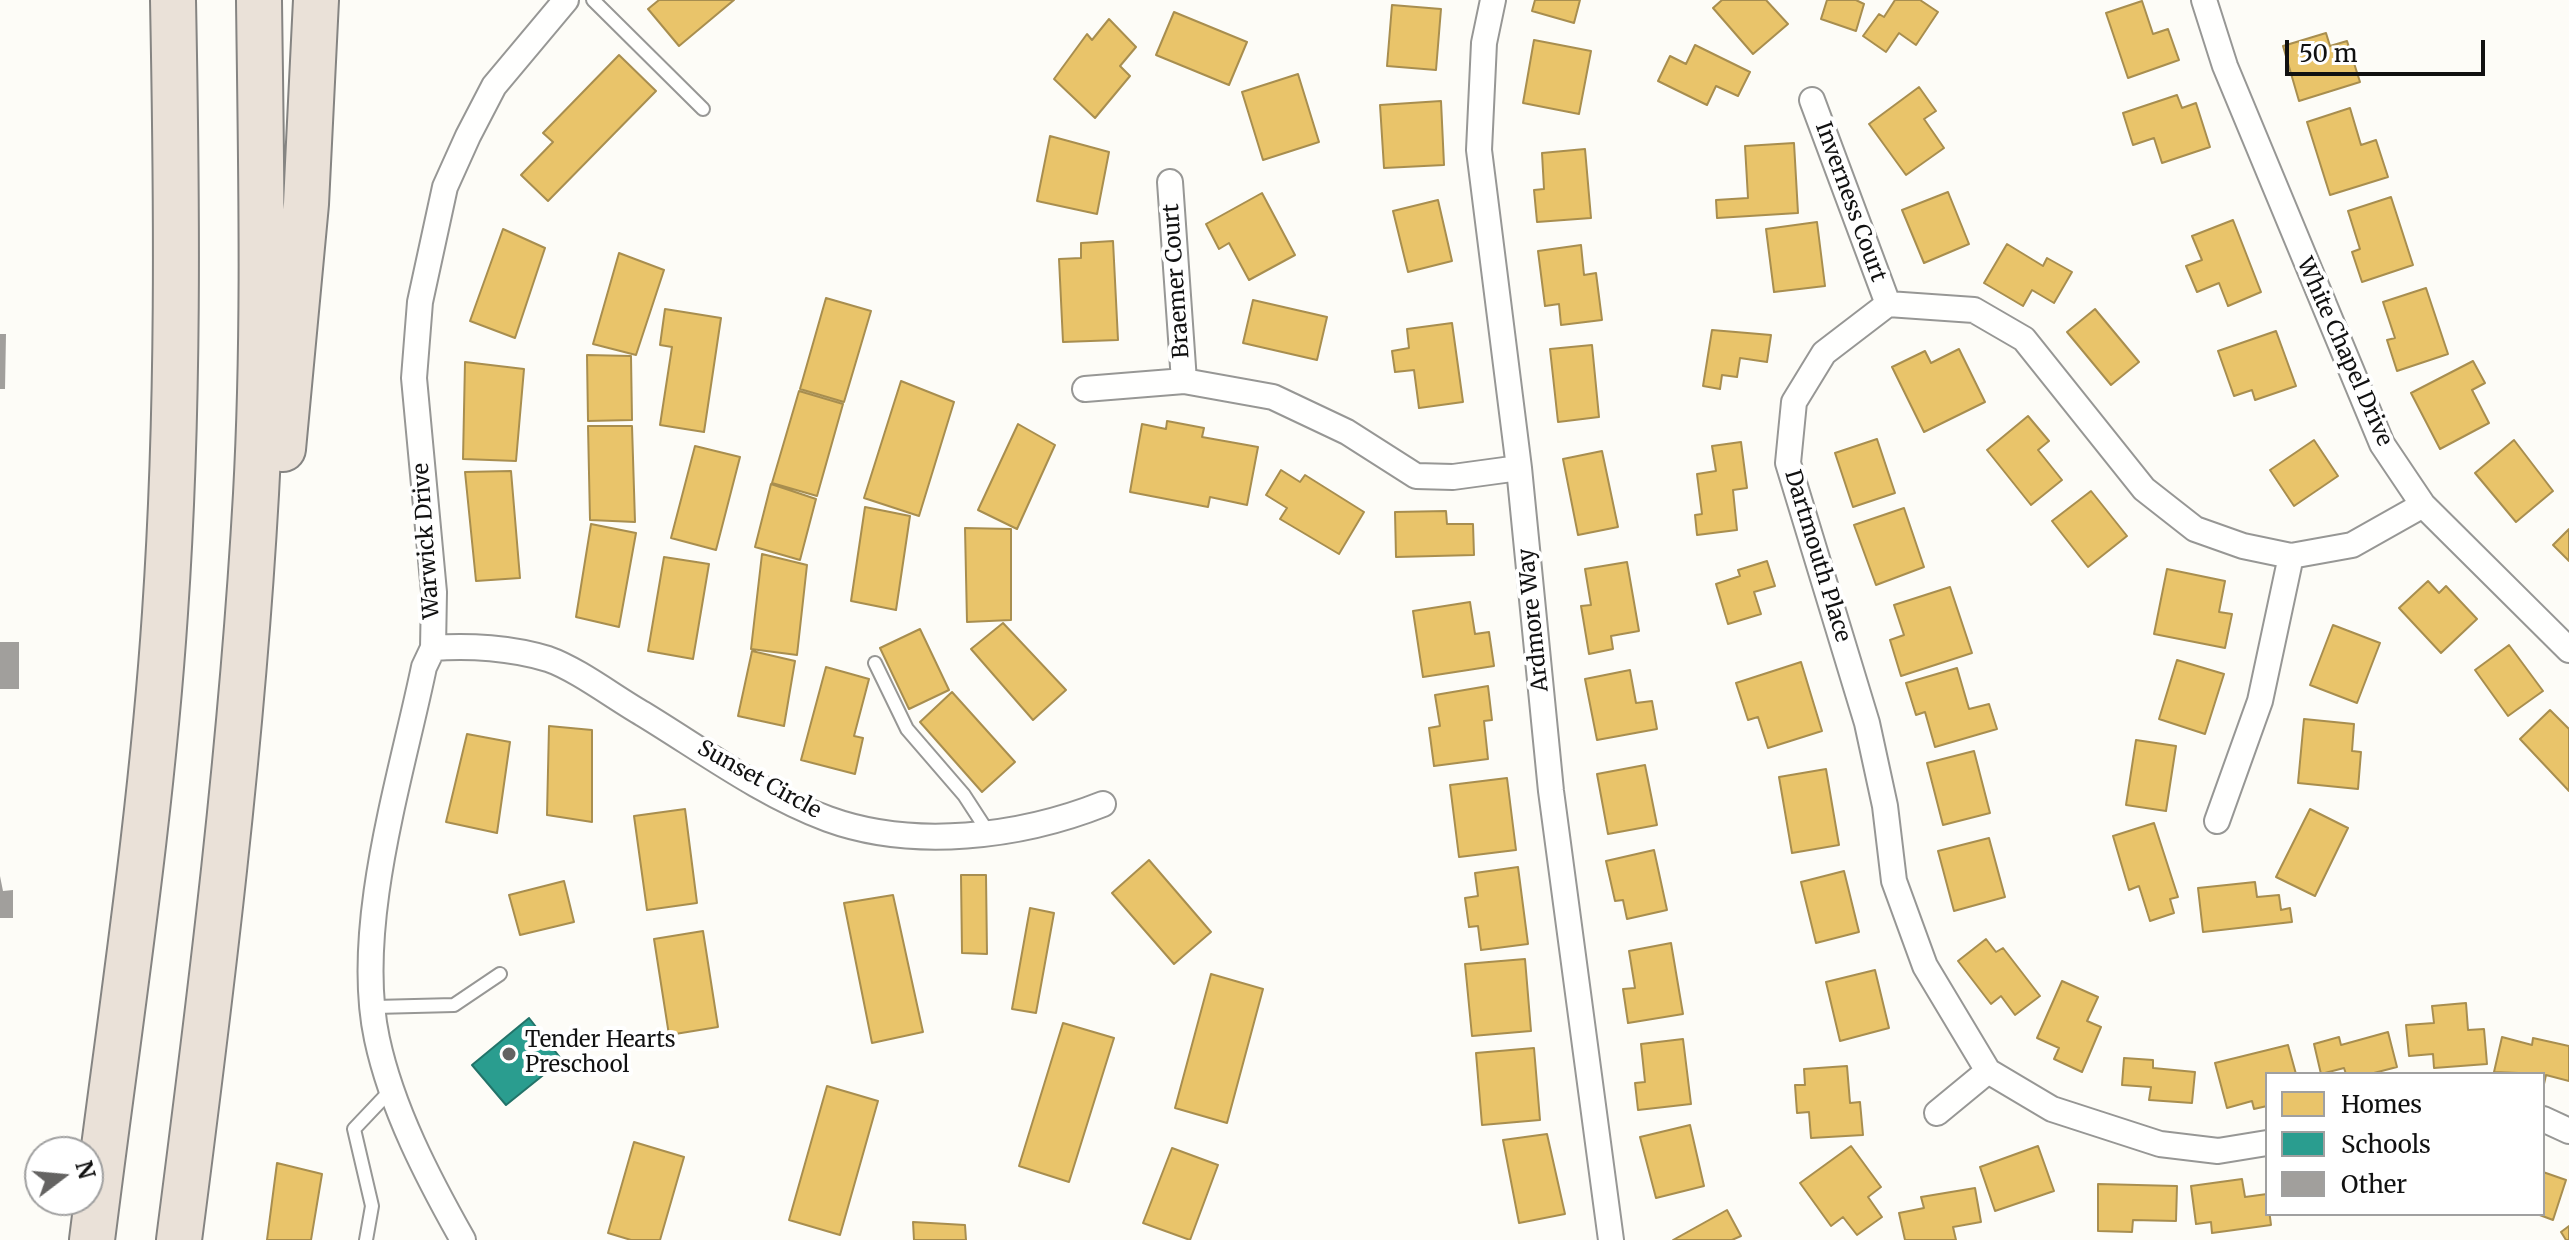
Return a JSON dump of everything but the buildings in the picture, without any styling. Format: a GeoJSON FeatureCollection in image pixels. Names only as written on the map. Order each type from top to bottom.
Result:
{"type":"FeatureCollection","features":[{"type":"Feature","properties":{"kind":"highway"},"geometry":{"type":"LineString","coordinates":[[92,1240],[143,843],[165,612],[174,375],[173,0]]}},
{"type":"Feature","properties":{"kind":"highway"},"geometry":{"type":"LineString","coordinates":[[179,1240],[230,824],[256,491],[261,303],[259,0]]}},
{"type":"Feature","properties":{"kind":"highway"},"geometry":{"type":"LineString","coordinates":[[244,668],[281,475],[306,204],[316,0]]}},
{"type":"Feature","properties":{"kind":"street","name":"Warwick Drive"},"geometry":{"type":"LineString","coordinates":[[463,1240],[390,1091],[376,1035],[371,946],[380,876],[424,667],[433,648],[434,592],[414,378],[420,302],[445,187],[468,136],[494,86],[566,0]]}},
{"type":"Feature","properties":{"kind":"street","name":"Ardmore Way"},"geometry":{"type":"LineString","coordinates":[[1493,0],[1484,43],[1479,150],[1519,468],[1551,791],[1611,1240]]}},
{"type":"Feature","properties":{"kind":"street","name":"White Chapel Drive"},"geometry":{"type":"LineString","coordinates":[[2204,0],[2225,66],[2382,444],[2423,505],[2569,650]]}},
{"type":"Feature","properties":{"kind":"street","name":"Inverness Court"},"geometry":{"type":"LineString","coordinates":[[1812,100],[1888,304]]}},
{"type":"Feature","properties":{"kind":"street","name":"Braemer Court"},"geometry":{"type":"LineString","coordinates":[[1170,182],[1184,381]]}},
{"type":"Feature","properties":{"kind":"street"},"geometry":{"type":"LineString","coordinates":[[1888,304],[1974,310],[2024,339],[2144,489],[2195,529],[2243,546],[2291,556],[2352,545],[2423,505]]}},
{"type":"Feature","properties":{"kind":"street","name":"Dartmouth Place"},"geometry":{"type":"LineString","coordinates":[[1888,304],[1824,353],[1794,402],[1788,463],[1867,723],[1885,806],[1894,881],[1925,966],[1988,1071],[2052,1109],[2160,1144],[2218,1151],[2265,1143]]}},
{"type":"Feature","properties":{"kind":"street"},"geometry":{"type":"LineString","coordinates":[[1085,389],[1184,381],[1273,397],[1347,432],[1416,476],[1453,477],[1519,468]]}},
{"type":"Feature","properties":{"kind":"street"},"geometry":{"type":"LineString","coordinates":[[2217,821],[2260,701],[2291,556]]}},
{"type":"Feature","properties":{"kind":"street","name":"Sunset Circle"},"geometry":{"type":"LineString","coordinates":[[433,648],[464,646],[549,660],[774,793],[829,819],[890,834],[988,832],[1078,814],[1103,804]]}},
{"type":"Feature","properties":{"kind":"street"},"geometry":{"type":"LineString","coordinates":[[1937,1113],[1988,1071]]}},
{"type":"Feature","properties":{"kind":"street"},"geometry":{"type":"LineString","coordinates":[[2545,1120],[2569,1131]]}},
{"type":"Feature","properties":{"kind":"lane"},"geometry":{"type":"LineString","coordinates":[[593,0],[703,109]]}},
{"type":"Feature","properties":{"kind":"lane"},"geometry":{"type":"LineString","coordinates":[[875,663],[907,729],[964,795],[988,832]]}},
{"type":"Feature","properties":{"kind":"lane"},"geometry":{"type":"LineString","coordinates":[[375,1007],[454,1005],[500,974]]}},
{"type":"Feature","properties":{"kind":"lane"},"geometry":{"type":"LineString","coordinates":[[366,1240],[372,1206],[354,1129],[390,1091]]}},
{"type":"Feature","properties":{"kind":"place","name":"Tender Hearts Preschool"},"geometry":{"type":"Point","coordinates":[509,1054]}}]}
